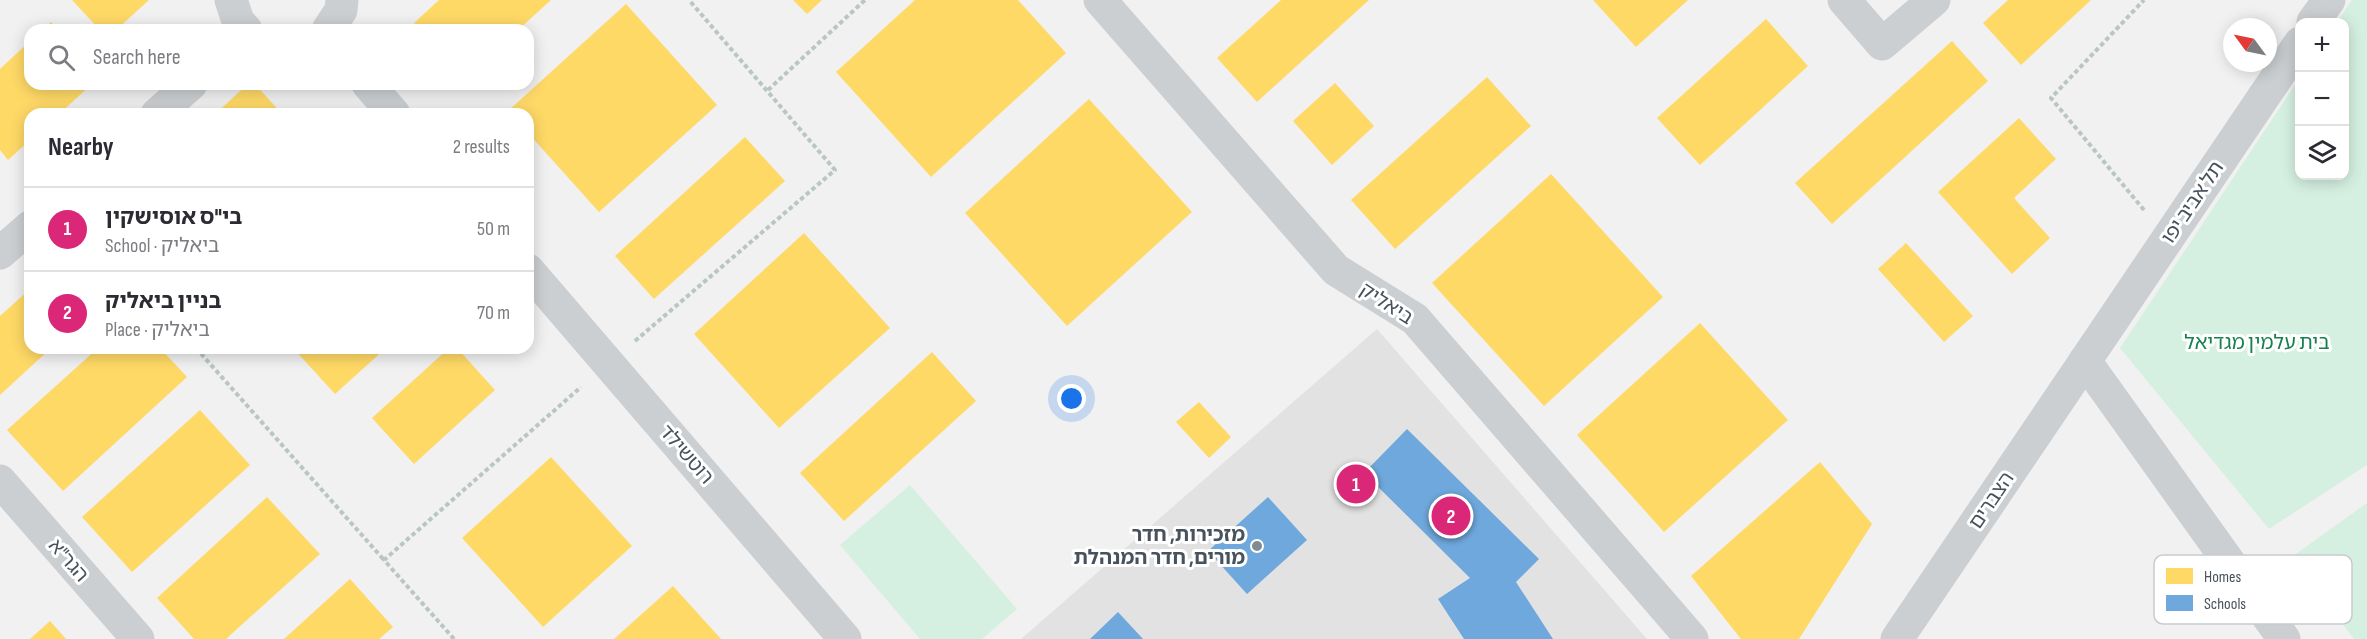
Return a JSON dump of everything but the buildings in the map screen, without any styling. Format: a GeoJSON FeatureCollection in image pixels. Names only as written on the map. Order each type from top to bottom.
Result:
{"type":"FeatureCollection","features":[{"type":"Feature","properties":{"kind":"street"},"geometry":{"type":"LineString","coordinates":[[231,0],[241,24]]}},
{"type":"Feature","properties":{"kind":"street"},"geometry":{"type":"LineString","coordinates":[[332,24],[341,10],[342,0]]}},
{"type":"Feature","properties":{"kind":"street","name":"ביאליק"},"geometry":{"type":"LineString","coordinates":[[1100,0],[1336,270],[1415,319],[1692,639]]}},
{"type":"Feature","properties":{"kind":"street"},"geometry":{"type":"LineString","coordinates":[[1844,0],[1882,44],[1934,0]]}},
{"type":"Feature","properties":{"kind":"street"},"geometry":{"type":"LineString","coordinates":[[2316,18],[2329,0]]}},
{"type":"Feature","properties":{"kind":"street","name":"תל אביב יפו"},"geometry":{"type":"LineString","coordinates":[[2085,361],[2295,50]]}},
{"type":"Feature","properties":{"kind":"street"},"geometry":{"type":"LineString","coordinates":[[164,108],[184,90]]}},
{"type":"Feature","properties":{"kind":"street"},"geometry":{"type":"LineString","coordinates":[[373,90],[389,108]]}},
{"type":"Feature","properties":{"kind":"street"},"geometry":{"type":"LineString","coordinates":[[0,253],[24,231]]}},
{"type":"Feature","properties":{"kind":"street","name":"רוטשילד"},"geometry":{"type":"LineString","coordinates":[[534,277],[845,639]]}},
{"type":"Feature","properties":{"kind":"street"},"geometry":{"type":"LineString","coordinates":[[2085,361],[2224,555]]}},
{"type":"Feature","properties":{"kind":"street","name":"הצברים"},"geometry":{"type":"LineString","coordinates":[[1897,639],[2085,361]]}},
{"type":"Feature","properties":{"kind":"street","name":"הגר\"א"},"geometry":{"type":"LineString","coordinates":[[0,481],[138,639]]}},
{"type":"Feature","properties":{"kind":"street"},"geometry":{"type":"LineString","coordinates":[[2273,624],[2284,639]]}},
{"type":"Feature","properties":{"kind":"path"},"geometry":{"type":"LineString","coordinates":[[384,560],[608,363],[835,170],[689,0]]}},
{"type":"Feature","properties":{"kind":"path"},"geometry":{"type":"LineString","coordinates":[[768,90],[865,0]]}},
{"type":"Feature","properties":{"kind":"path"},"geometry":{"type":"LineString","coordinates":[[2144,0],[2050,98],[2168,239]]}},
{"type":"Feature","properties":{"kind":"path"},"geometry":{"type":"LineString","coordinates":[[201,354],[454,639]]}},
{"type":"Feature","properties":{"kind":"shaded area"},"geometry":{"type":"Polygon","coordinates":[[[1377,329],[1647,639],[1021,639],[1377,329]]]}},
{"type":"Feature","properties":{"kind":"green space","name":"בית עלמין מגדיאל"},"geometry":{"type":"Polygon","coordinates":[[[2352,0],[2367,0],[2367,465],[2269,529],[2120,348],[2295,85],[2295,180],[2349,180],[2349,18],[2340,18],[2352,0]]]}},
{"type":"Feature","properties":{"kind":"green space"},"geometry":{"type":"Polygon","coordinates":[[[910,485],[1017,609],[982,639],[920,639],[840,545],[910,485]]]}},
{"type":"Feature","properties":{"kind":"green space"},"geometry":{"type":"Polygon","coordinates":[[[2367,503],[2367,639],[2354,639],[2343,624],[2352,624],[2352,555],[2294,555],[2367,503]]]}},
{"type":"Feature","properties":{"kind":"place","name":"בי\"ס אוסישקין"},"geometry":{"type":"Point","coordinates":[1356,484]}},
{"type":"Feature","properties":{"kind":"place","name":"בניין ביאליק"},"geometry":{"type":"Point","coordinates":[1451,516]}},
{"type":"Feature","properties":{"kind":"place","name":"מזכירות, חדר מורים, חדר המנהלת"},"geometry":{"type":"Point","coordinates":[1257,546]}}]}
